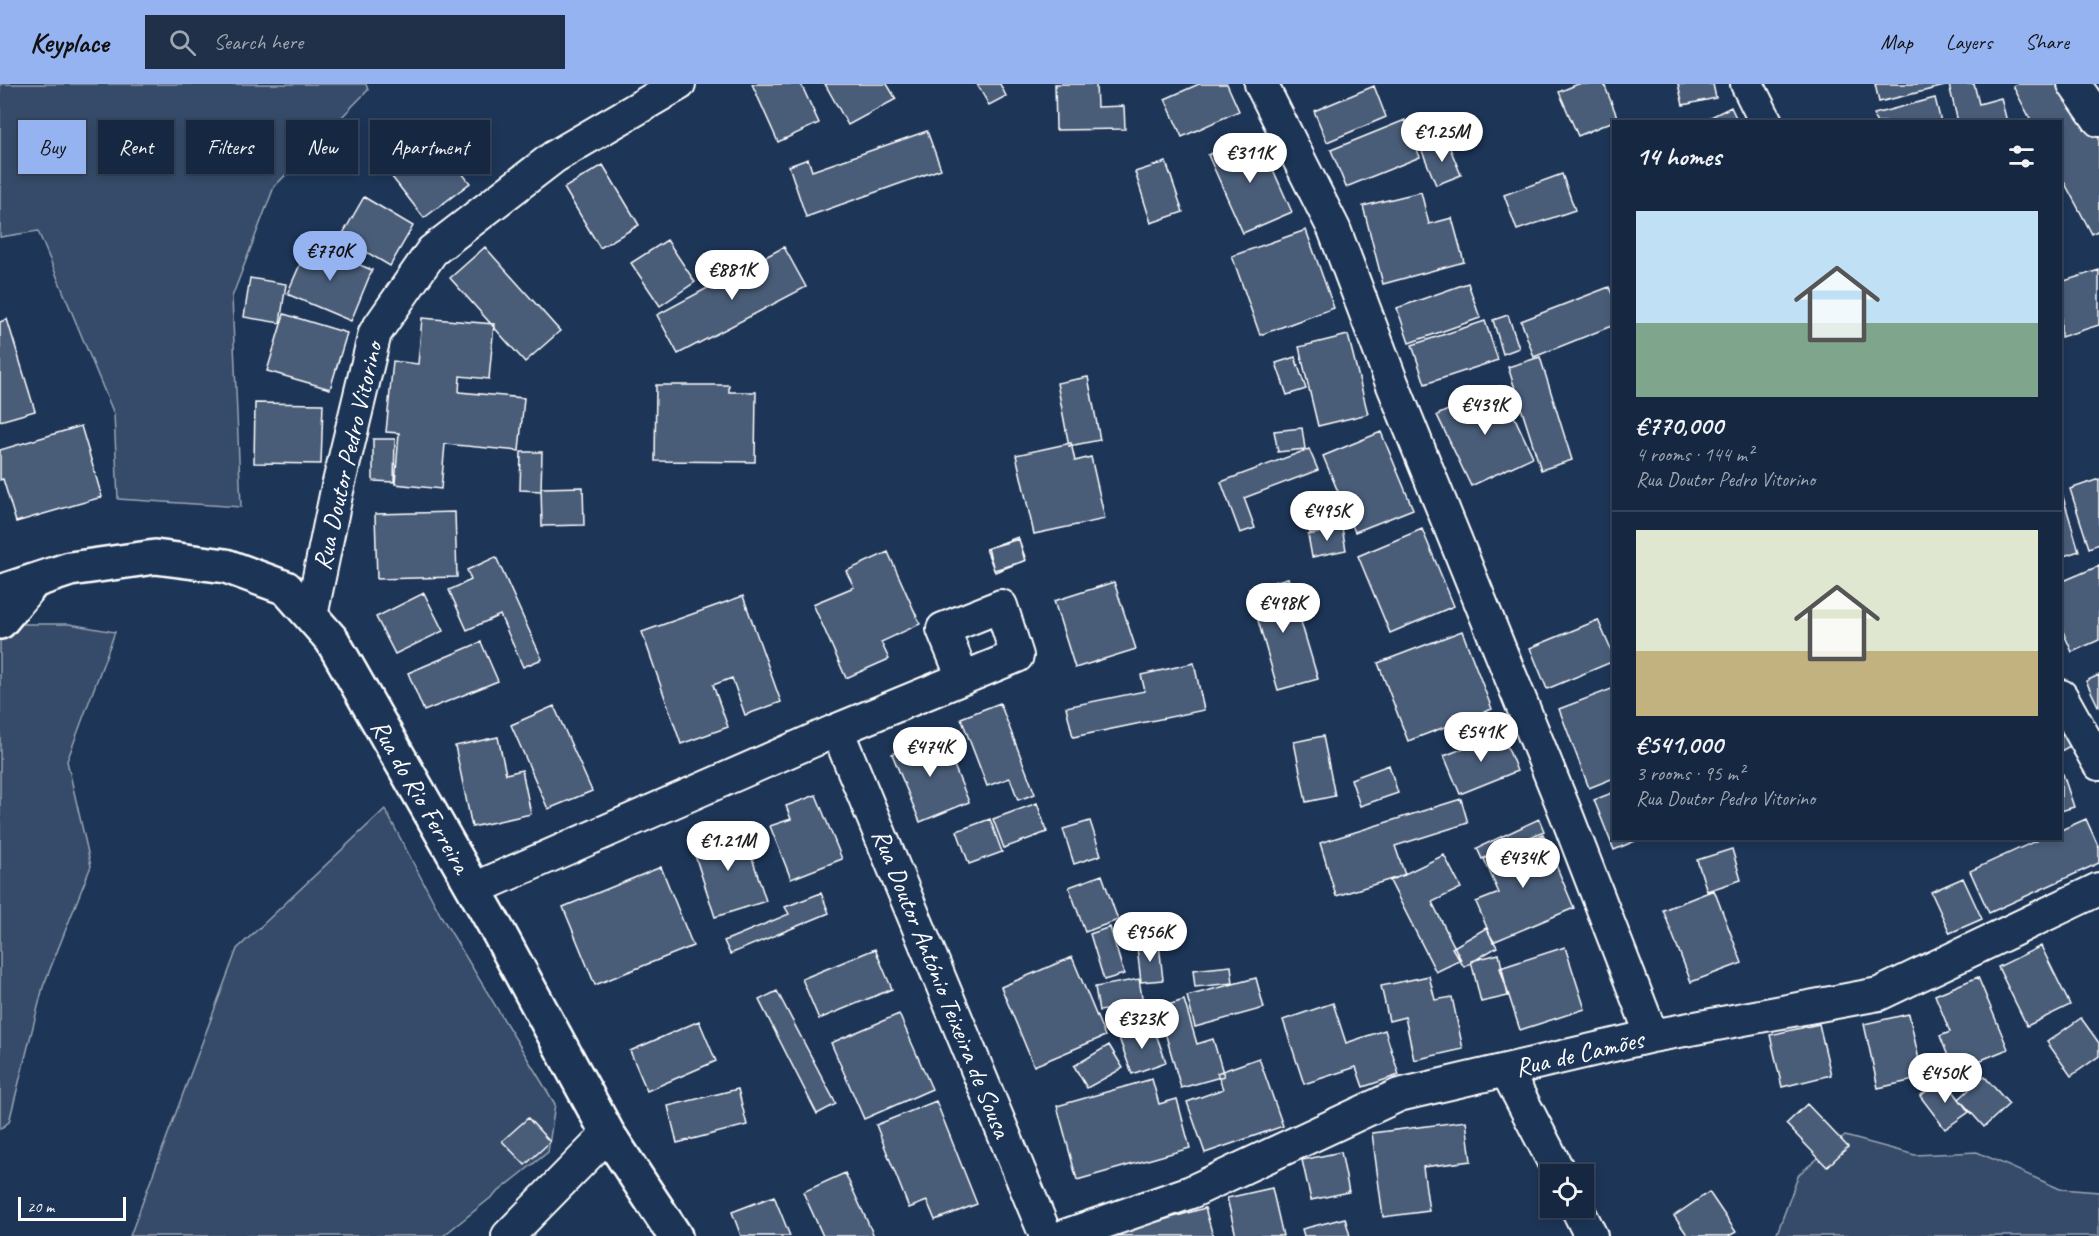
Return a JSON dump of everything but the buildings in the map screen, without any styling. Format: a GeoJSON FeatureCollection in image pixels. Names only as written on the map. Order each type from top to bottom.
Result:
{"type":"FeatureCollection","features":[{"type":"Feature","properties":{"kind":"street","name":"Rua Doutor Pedro Vitorino"},"geometry":{"type":"LineString","coordinates":[[311,616],[336,495],[375,333],[432,251],[554,157],[679,84]]}},
{"type":"Feature","properties":{"kind":"street"},"geometry":{"type":"LineString","coordinates":[[1261,84],[1334,229],[1390,378],[1567,816],[1652,1036]]}},
{"type":"Feature","properties":{"kind":"street"},"geometry":{"type":"LineString","coordinates":[[1748,84],[1765,120]]}},
{"type":"Feature","properties":{"kind":"street"},"geometry":{"type":"LineString","coordinates":[[2074,84],[2099,120]]}},
{"type":"Feature","properties":{"kind":"street","name":"Rua do Rio Ferreira"},"geometry":{"type":"LineString","coordinates":[[0,592],[70,569],[154,557],[226,566],[286,588],[332,640],[474,889],[608,1134],[675,1236]]}},
{"type":"Feature","properties":{"kind":"street"},"geometry":{"type":"LineString","coordinates":[[0,622],[34,581]]}},
{"type":"Feature","properties":{"kind":"street"},"geometry":{"type":"LineString","coordinates":[[474,889],[837,730],[963,678]]}},
{"type":"Feature","properties":{"kind":"street"},"geometry":{"type":"LineString","coordinates":[[2062,698],[2099,764]]}},
{"type":"Feature","properties":{"kind":"street","name":"Rua Doutor António Teixeira de Sousa"},"geometry":{"type":"LineString","coordinates":[[837,730],[1046,1236]]}},
{"type":"Feature","properties":{"kind":"street","name":"Rua de Camões"},"geometry":{"type":"LineString","coordinates":[[1064,1236],[1191,1192],[1399,1095],[1652,1036],[1879,994],[2099,889]]}},
{"type":"Feature","properties":{"kind":"street"},"geometry":{"type":"LineString","coordinates":[[1506,1070],[1555,1164]]}},
{"type":"Feature","properties":{"kind":"street"},"geometry":{"type":"LineString","coordinates":[[508,1236],[608,1134]]}},
{"type":"Feature","properties":{"kind":"street"},"geometry":{"type":"LineString","coordinates":[[1581,1218],[1591,1236]]}},
{"type":"Feature","properties":{"kind":"shaded area"},"geometry":{"type":"Polygon","coordinates":[[[0,84],[366,84],[368,90],[339,120],[286,120],[287,174],[274,187],[232,297],[241,507],[118,499],[114,414],[38,231],[0,237],[0,84]]]}},
{"type":"Feature","properties":{"kind":"shaded area"},"geometry":{"type":"Polygon","coordinates":[[[0,624],[69,624],[115,632],[67,761],[91,866],[43,987],[9,1122],[0,1129],[0,624]]]}},
{"type":"Feature","properties":{"kind":"shaded area"},"geometry":{"type":"Polygon","coordinates":[[[385,809],[441,916],[555,1104],[548,1152],[443,1236],[130,1236],[237,949],[385,809]]]}},
{"type":"Feature","properties":{"kind":"shaded area"},"geometry":{"type":"Polygon","coordinates":[[[1845,1136],[1915,1155],[1977,1152],[2060,1189],[2099,1192],[2099,1236],[1776,1236],[1799,1174],[1845,1136]]]}}]}
